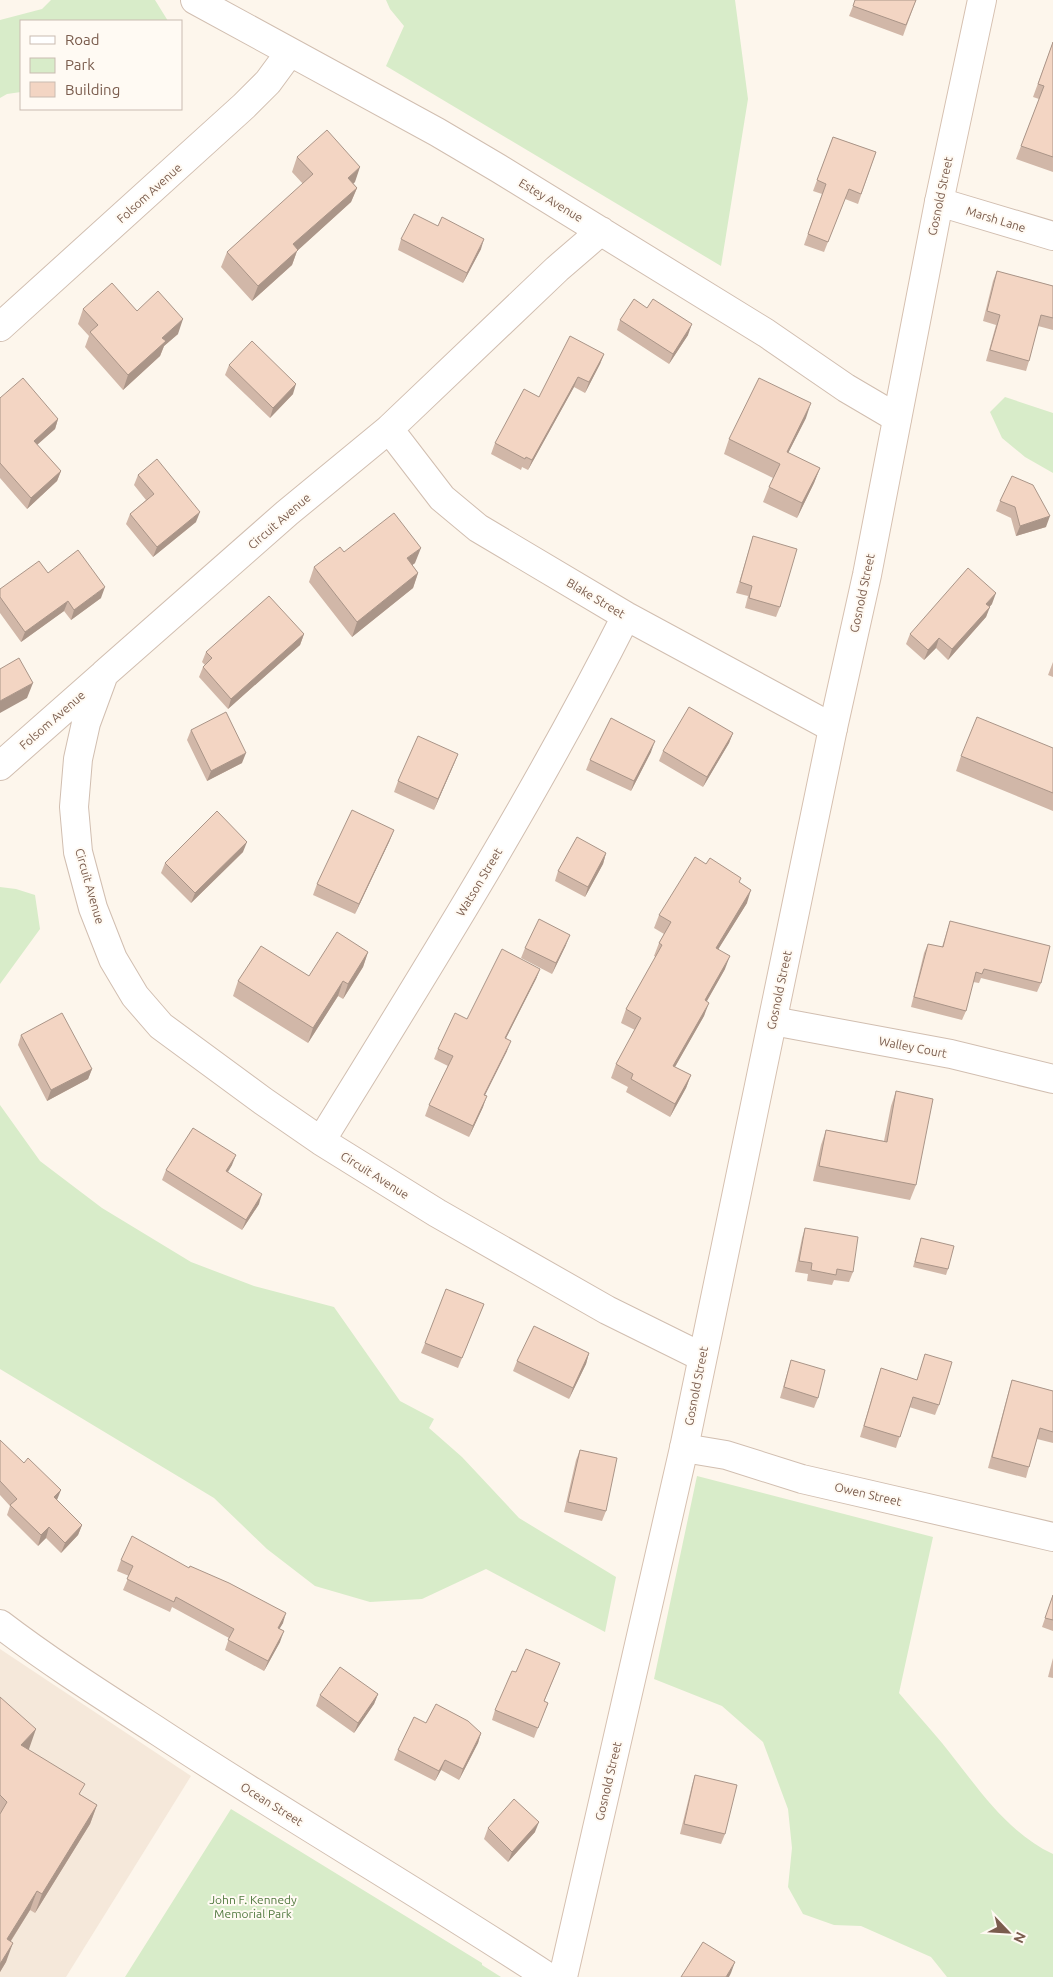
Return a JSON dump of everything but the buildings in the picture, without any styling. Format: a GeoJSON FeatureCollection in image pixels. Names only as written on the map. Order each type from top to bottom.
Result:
{"type":"FeatureCollection","features":[{"type":"Feature","properties":{"kind":"street","name":"Estey Avenue"},"geometry":{"type":"LineString","coordinates":[[195,0],[437,132],[766,333],[846,388],[897,418]]}},
{"type":"Feature","properties":{"kind":"street","name":"Gosnold Street"},"geometry":{"type":"LineString","coordinates":[[563,1977],[684,1448],[833,728],[867,575],[939,202],[982,0]]}},
{"type":"Feature","properties":{"kind":"street","name":"Folsom Avenue"},"geometry":{"type":"LineString","coordinates":[[0,327],[244,106],[268,82],[290,52]]}},
{"type":"Feature","properties":{"kind":"street","name":"Marsh Lane"},"geometry":{"type":"LineString","coordinates":[[939,202],[1053,236]]}},
{"type":"Feature","properties":{"kind":"street","name":"Circuit Avenue"},"geometry":{"type":"LineString","coordinates":[[601,231],[557,269],[389,430],[287,513],[104,674],[86,723],[78,759],[74,807],[78,852],[93,908],[113,959],[135,996],[161,1026],[263,1102],[321,1141],[437,1213],[598,1305],[702,1357]]}},
{"type":"Feature","properties":{"kind":"street","name":"Blake Street"},"geometry":{"type":"LineString","coordinates":[[389,430],[442,498],[478,528],[626,616],[833,728]]}},
{"type":"Feature","properties":{"kind":"street","name":"Watson Street"},"geometry":{"type":"LineString","coordinates":[[321,1141],[526,802],[596,675],[626,616]]}},
{"type":"Feature","properties":{"kind":"street","name":"Folsom Avenue"},"geometry":{"type":"LineString","coordinates":[[0,766],[104,674]]}},
{"type":"Feature","properties":{"kind":"street","name":"Walley Court"},"geometry":{"type":"LineString","coordinates":[[773,1021],[952,1054],[1053,1079]]}},
{"type":"Feature","properties":{"kind":"street","name":"Owen Street"},"geometry":{"type":"LineString","coordinates":[[684,1448],[726,1455],[802,1479],[1053,1537]]}},
{"type":"Feature","properties":{"kind":"street","name":"Ocean Street"},"geometry":{"type":"LineString","coordinates":[[0,1624],[79,1680],[185,1749],[488,1937],[548,1977]]}},
{"type":"Feature","properties":{"kind":"shaded area"},"geometry":{"type":"Polygon","coordinates":[[[0,1649],[191,1776],[66,1977],[0,1977],[0,1649]]]}},
{"type":"Feature","properties":{"kind":"green space"},"geometry":{"type":"Polygon","coordinates":[[[51,0],[155,0],[167,20],[20,20],[20,92],[7,94],[0,98],[0,20],[42,9],[51,0]]]}},
{"type":"Feature","properties":{"kind":"green space"},"geometry":{"type":"Polygon","coordinates":[[[386,0],[735,0],[748,99],[721,266],[386,66],[404,26],[390,9],[386,0]]]}},
{"type":"Feature","properties":{"kind":"green space"},"geometry":{"type":"Polygon","coordinates":[[[1005,397],[1053,413],[1053,473],[1025,457],[1002,438],[990,412],[1005,397]]]}},
{"type":"Feature","properties":{"kind":"green space"},"geometry":{"type":"Polygon","coordinates":[[[0,887],[16,889],[35,895],[40,929],[0,984],[0,887]]]}},
{"type":"Feature","properties":{"kind":"green space"},"geometry":{"type":"Polygon","coordinates":[[[0,1105],[40,1161],[102,1208],[191,1262],[254,1286],[334,1307],[400,1401],[434,1419],[429,1428],[462,1457],[519,1518],[616,1577],[605,1632],[486,1569],[422,1599],[370,1602],[315,1586],[267,1549],[214,1498],[0,1369],[0,1105]]]}},
{"type":"Feature","properties":{"kind":"green space"},"geometry":{"type":"Polygon","coordinates":[[[697,1476],[933,1537],[899,1693],[1005,1819],[1036,1845],[1053,1854],[1053,1977],[947,1977],[931,1957],[861,1926],[834,1925],[803,1914],[788,1887],[792,1848],[788,1809],[763,1742],[722,1706],[654,1679],[697,1476]]]}},
{"type":"Feature","properties":{"kind":"green space","name":"John F. Kennedy Memorial Park"},"geometry":{"type":"Polygon","coordinates":[[[231,1809],[482,1963],[482,1965],[501,1977],[125,1977],[231,1809]]]}}]}
